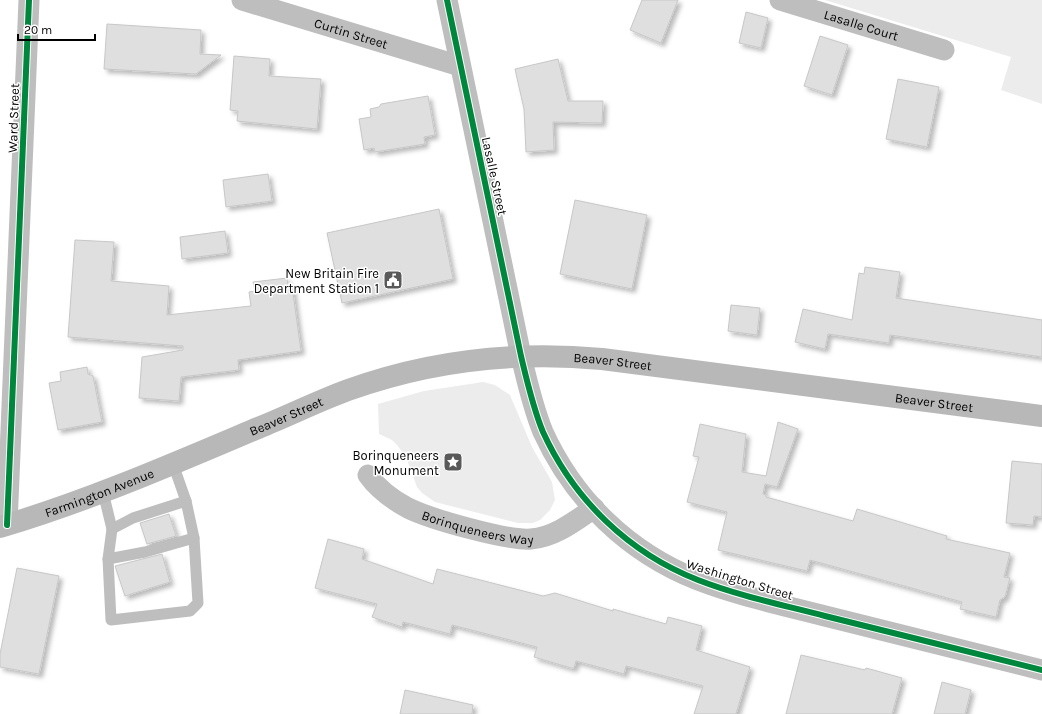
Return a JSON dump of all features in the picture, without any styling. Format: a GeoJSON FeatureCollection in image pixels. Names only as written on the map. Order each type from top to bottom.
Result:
{"type":"FeatureCollection","features":[{"type":"Feature","properties":{"kind":"main road","name":"Beaver Street"},"geometry":{"type":"LineString","coordinates":[[197,454],[338,394],[370,383],[462,362],[521,356],[570,356],[619,361],[1042,416]]}},
{"type":"Feature","properties":{"kind":"main road","name":"Farmington Avenue"},"geometry":{"type":"LineString","coordinates":[[4,526],[103,492],[197,454]]}},
{"type":"Feature","properties":{"kind":"street","name":"Ward Street"},"geometry":{"type":"LineString","coordinates":[[4,526],[29,0]]}},
{"type":"Feature","properties":{"kind":"street","name":"Curtin Street"},"geometry":{"type":"LineString","coordinates":[[242,0],[460,66]]}},
{"type":"Feature","properties":{"kind":"street","name":"Lasalle Street"},"geometry":{"type":"LineString","coordinates":[[447,0],[521,356]]}},
{"type":"Feature","properties":{"kind":"street","name":"Lasalle Court"},"geometry":{"type":"LineString","coordinates":[[780,0],[944,50]]}},
{"type":"Feature","properties":{"kind":"street","name":"Washington Street"},"geometry":{"type":"LineString","coordinates":[[521,356],[531,397],[546,438],[564,469],[594,508],[618,534],[641,551],[668,567],[699,580],[753,597],[1042,670]]}},
{"type":"Feature","properties":{"kind":"street","name":"Borinqueneers Way"},"geometry":{"type":"LineString","coordinates":[[368,475],[388,496],[414,511],[514,538],[532,539],[549,534],[594,508]]}},
{"type":"Feature","properties":{"kind":"lane"},"geometry":{"type":"LineString","coordinates":[[103,492],[112,529],[108,559],[111,620],[190,611],[198,603],[194,538],[186,500],[173,464]]}},
{"type":"Feature","properties":{"kind":"lane"},"geometry":{"type":"LineString","coordinates":[[112,529],[133,518],[186,500]]}},
{"type":"Feature","properties":{"kind":"lane"},"geometry":{"type":"LineString","coordinates":[[108,559],[145,552],[194,538]]}},
{"type":"Feature","properties":{"kind":"shaded area"},"geometry":{"type":"Polygon","coordinates":[[[825,0],[1042,0],[1042,104],[1001,90],[1011,57],[825,0]]]}},
{"type":"Feature","properties":{"kind":"shaded area"},"geometry":{"type":"Polygon","coordinates":[[[483,382],[495,385],[510,395],[532,447],[552,482],[555,500],[550,510],[540,520],[533,523],[518,523],[435,502],[422,493],[417,487],[406,457],[397,445],[392,440],[379,434],[378,404],[424,391],[483,382]]]}},
{"type":"Feature","properties":{"kind":"building"},"geometry":{"type":"Polygon","coordinates":[[[642,0],[678,0],[661,43],[630,30],[642,0]]]}},
{"type":"Feature","properties":{"kind":"building"},"geometry":{"type":"Polygon","coordinates":[[[746,12],[768,18],[761,48],[739,43],[746,12]]]}},
{"type":"Feature","properties":{"kind":"building"},"geometry":{"type":"Polygon","coordinates":[[[107,24],[201,30],[200,54],[221,55],[196,74],[104,69],[107,24]]]}},
{"type":"Feature","properties":{"kind":"building"},"geometry":{"type":"Polygon","coordinates":[[[820,36],[848,45],[832,95],[804,86],[820,36]]]}},
{"type":"Feature","properties":{"kind":"building"},"geometry":{"type":"Polygon","coordinates":[[[234,56],[270,59],[269,76],[321,79],[317,129],[237,121],[238,111],[230,110],[234,56]]]}},
{"type":"Feature","properties":{"kind":"building"},"geometry":{"type":"Polygon","coordinates":[[[558,59],[568,101],[603,101],[602,123],[553,122],[554,150],[526,152],[524,109],[515,69],[558,59]]]}},
{"type":"Feature","properties":{"kind":"building"},"geometry":{"type":"Polygon","coordinates":[[[898,79],[939,87],[927,147],[886,139],[898,79]]]}},
{"type":"Feature","properties":{"kind":"building"},"geometry":{"type":"Polygon","coordinates":[[[428,96],[435,135],[424,137],[425,144],[375,152],[374,148],[364,150],[359,119],[371,117],[370,109],[379,107],[381,104],[428,96]]]}},
{"type":"Feature","properties":{"kind":"building"},"geometry":{"type":"Polygon","coordinates":[[[268,174],[272,201],[226,207],[223,180],[268,174]]]}},
{"type":"Feature","properties":{"kind":"building"},"geometry":{"type":"Polygon","coordinates":[[[575,200],[647,215],[632,289],[560,274],[575,200]]]}},
{"type":"Feature","properties":{"kind":"building"},"geometry":{"type":"Polygon","coordinates":[[[439,209],[453,279],[342,303],[327,233],[439,209]]]}},
{"type":"Feature","properties":{"kind":"building"},"geometry":{"type":"Polygon","coordinates":[[[225,231],[228,253],[182,259],[180,237],[225,231]]]}},
{"type":"Feature","properties":{"kind":"building"},"geometry":{"type":"Polygon","coordinates":[[[75,240],[114,242],[111,281],[169,286],[167,315],[251,306],[249,292],[255,291],[253,282],[287,278],[288,287],[292,286],[301,351],[238,360],[239,370],[181,377],[179,401],[139,398],[142,357],[183,350],[183,346],[68,337],[75,240]]]}},
{"type":"Feature","properties":{"kind":"building"},"geometry":{"type":"Polygon","coordinates":[[[865,267],[900,272],[896,298],[1042,320],[1042,357],[890,335],[889,343],[828,334],[825,349],[795,342],[803,309],[852,320],[859,273],[864,274],[865,267]]]}},
{"type":"Feature","properties":{"kind":"building"},"geometry":{"type":"Polygon","coordinates":[[[731,305],[760,308],[757,335],[728,331],[731,305]]]}},
{"type":"Feature","properties":{"kind":"building"},"geometry":{"type":"Polygon","coordinates":[[[87,367],[88,374],[93,376],[102,422],[58,430],[49,383],[61,381],[60,372],[87,367]]]}},
{"type":"Feature","properties":{"kind":"building"},"geometry":{"type":"Polygon","coordinates":[[[778,422],[798,429],[777,487],[765,484],[763,494],[766,495],[766,497],[853,521],[857,509],[947,536],[946,539],[1010,553],[1004,577],[1010,578],[1005,597],[1000,600],[996,617],[960,609],[962,602],[810,560],[807,571],[718,550],[727,512],[687,502],[699,457],[693,456],[700,424],[746,434],[742,472],[766,476],[778,422]]]}},
{"type":"Feature","properties":{"kind":"building"},"geometry":{"type":"Polygon","coordinates":[[[1012,461],[1042,464],[1042,517],[1034,516],[1033,525],[1006,523],[1012,461]]]}},
{"type":"Feature","properties":{"kind":"building"},"geometry":{"type":"Polygon","coordinates":[[[169,514],[176,536],[147,544],[140,523],[169,514]]]}},
{"type":"Feature","properties":{"kind":"building"},"geometry":{"type":"Polygon","coordinates":[[[328,539],[364,549],[362,559],[433,584],[437,569],[543,596],[555,593],[613,611],[613,609],[666,624],[668,617],[702,626],[696,650],[750,667],[736,714],[694,714],[703,686],[626,666],[624,674],[576,661],[574,668],[571,668],[534,657],[537,647],[452,625],[450,634],[403,622],[402,627],[372,617],[377,604],[315,588],[328,539]]]}},
{"type":"Feature","properties":{"kind":"building"},"geometry":{"type":"Polygon","coordinates":[[[162,554],[170,582],[125,596],[115,566],[162,554]]]}},
{"type":"Feature","properties":{"kind":"building"},"geometry":{"type":"Polygon","coordinates":[[[17,568],[59,576],[39,674],[0,667],[0,654],[17,568]]]}},
{"type":"Feature","properties":{"kind":"building"},"geometry":{"type":"Polygon","coordinates":[[[801,655],[865,670],[866,668],[902,678],[892,714],[786,714],[801,655]]]}},
{"type":"Feature","properties":{"kind":"building"},"geometry":{"type":"Polygon","coordinates":[[[942,682],[971,690],[965,714],[934,714],[942,682]]]}},
{"type":"Feature","properties":{"kind":"building"},"geometry":{"type":"Polygon","coordinates":[[[405,690],[473,705],[472,714],[400,714],[405,690]]]}},
{"type":"Feature","properties":{"kind":"cycle path"},"geometry":{"type":"LineString","coordinates":[[7,525],[29,0]]}},
{"type":"Feature","properties":{"kind":"cycle path"},"geometry":{"type":"LineString","coordinates":[[447,0],[530,394],[543,432],[556,457],[587,502],[627,539],[649,555],[673,569],[698,580],[761,600],[1042,670]]}},
{"type":"Feature","properties":{"kind":"place","name":"New Britain Fire Department Station 1"},"geometry":{"type":"Point","coordinates":[393,280]}},
{"type":"Feature","properties":{"kind":"place","name":"Borinqueneers Monument"},"geometry":{"type":"Point","coordinates":[453,462]}}]}
